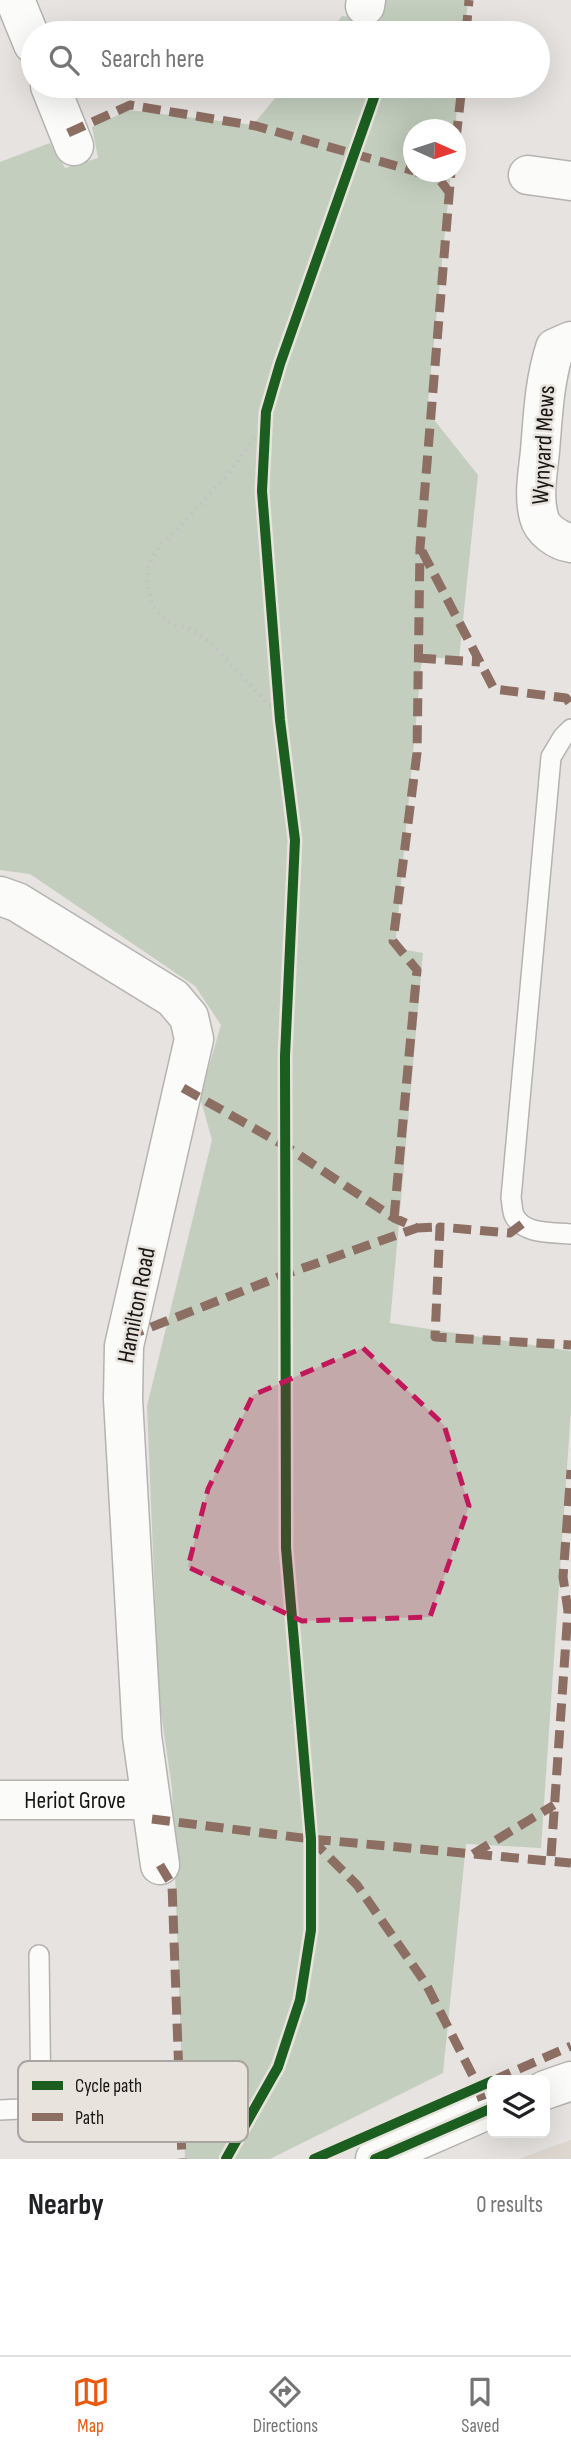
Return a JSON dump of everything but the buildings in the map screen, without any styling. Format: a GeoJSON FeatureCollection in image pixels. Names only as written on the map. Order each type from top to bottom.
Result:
{"type":"FeatureCollection","features":[{"type":"Feature","properties":{"kind":"street"},"geometry":{"type":"LineString","coordinates":[[15,0],[24,21]]}},
{"type":"Feature","properties":{"kind":"street"},"geometry":{"type":"LineString","coordinates":[[59,98],[74,146]]}},
{"type":"Feature","properties":{"kind":"street"},"geometry":{"type":"LineString","coordinates":[[528,175],[571,176]]}},
{"type":"Feature","properties":{"kind":"street","name":"Wynyard Mews"},"geometry":{"type":"LineString","coordinates":[[571,341],[555,348],[547,373],[536,497],[539,520],[548,533],[571,543]]}},
{"type":"Feature","properties":{"kind":"street","name":"Hamilton Road"},"geometry":{"type":"LineString","coordinates":[[0,896],[17,902],[173,998],[189,1017],[194,1039],[124,1346],[123,1399],[142,1737],[160,1864]]}},
{"type":"Feature","properties":{"kind":"street","name":"Heriot Grove"},"geometry":{"type":"LineString","coordinates":[[0,1800],[150,1800]]}},
{"type":"Feature","properties":{"kind":"street"},"geometry":{"type":"LineString","coordinates":[[550,2088],[571,2081]]}},
{"type":"Feature","properties":{"kind":"street"},"geometry":{"type":"LineString","coordinates":[[375,2159],[487,2110]]}},
{"type":"Feature","properties":{"kind":"lane"},"geometry":{"type":"LineString","coordinates":[[571,729],[551,757],[511,1198],[514,1215],[525,1227],[542,1232],[571,1234]]}},
{"type":"Feature","properties":{"kind":"lane"},"geometry":{"type":"LineString","coordinates":[[39,1955],[40,2061]]}},
{"type":"Feature","properties":{"kind":"lane"},"geometry":{"type":"LineString","coordinates":[[0,2110],[18,2109]]}},
{"type":"Feature","properties":{"kind":"path"},"geometry":{"type":"LineString","coordinates":[[265,441],[266,424]]}},
{"type":"Feature","properties":{"kind":"path"},"geometry":{"type":"LineString","coordinates":[[266,424],[227,475],[159,546],[148,567],[147,585],[153,607],[168,622],[189,629],[211,643],[269,705],[279,705]]}},
{"type":"Feature","properties":{"kind":"path"},"geometry":{"type":"LineString","coordinates":[[278,692],[280,720]]}},
{"type":"Feature","properties":{"kind":"highlighted area"},"geometry":{"type":"Polygon","coordinates":[[[363,1348],[444,1425],[469,1506],[430,1617],[302,1621],[188,1567],[208,1489],[253,1395],[363,1348]]]}},
{"type":"Feature","properties":{"kind":"shaded area"},"geometry":{"type":"Polygon","coordinates":[[[571,2140],[571,2159],[518,2159],[571,2140]]]}},
{"type":"Feature","properties":{"kind":"green space"},"geometry":{"type":"Polygon","coordinates":[[[385,0],[468,0],[466,21],[338,21],[342,16],[381,20],[385,0]]]}},
{"type":"Feature","properties":{"kind":"green space"},"geometry":{"type":"Polygon","coordinates":[[[275,98],[458,98],[456,119],[403,119],[403,182],[450,182],[427,411],[478,475],[459,659],[422,657],[395,948],[423,953],[390,1323],[571,1351],[571,1409],[541,1848],[466,1844],[443,2073],[270,2159],[185,2159],[184,2142],[248,2142],[248,2061],[182,2061],[172,1788],[159,1699],[147,1406],[212,1140],[200,1097],[221,1025],[195,986],[30,874],[0,870],[0,162],[50,143],[65,168],[98,158],[92,127],[129,110],[253,125],[275,98]]]}},
{"type":"Feature","properties":{"kind":"marked path"},"geometry":{"type":"LineString","coordinates":[[467,21],[469,0]]}},
{"type":"Feature","properties":{"kind":"marked path"},"geometry":{"type":"LineString","coordinates":[[458,119],[461,98]]}},
{"type":"Feature","properties":{"kind":"marked path"},"geometry":{"type":"LineString","coordinates":[[68,133],[130,105],[256,126],[403,168]]}},
{"type":"Feature","properties":{"kind":"marked path"},"geometry":{"type":"LineString","coordinates":[[441,182],[449,192]]}},
{"type":"Feature","properties":{"kind":"marked path"},"geometry":{"type":"LineString","coordinates":[[394,1218],[417,970],[393,941],[417,753],[420,548],[450,182]]}},
{"type":"Feature","properties":{"kind":"marked path"},"geometry":{"type":"LineString","coordinates":[[422,551],[494,689],[566,698],[571,705]]}},
{"type":"Feature","properties":{"kind":"marked path"},"geometry":{"type":"LineString","coordinates":[[418,658],[480,662]]}},
{"type":"Feature","properties":{"kind":"marked path"},"geometry":{"type":"LineString","coordinates":[[183,1088],[287,1147],[394,1218],[417,1228],[440,1227]]}},
{"type":"Feature","properties":{"kind":"marked path"},"geometry":{"type":"LineString","coordinates":[[522,1224],[510,1233],[440,1227],[435,1337],[571,1345]]}},
{"type":"Feature","properties":{"kind":"marked path"},"geometry":{"type":"LineString","coordinates":[[126,1337],[286,1274],[417,1228]]}},
{"type":"Feature","properties":{"kind":"marked path"},"geometry":{"type":"LineString","coordinates":[[551,1856],[568,1611],[563,1577],[571,1470]]}},
{"type":"Feature","properties":{"kind":"marked path"},"geometry":{"type":"LineString","coordinates":[[473,1854],[554,1805]]}},
{"type":"Feature","properties":{"kind":"marked path"},"geometry":{"type":"LineString","coordinates":[[152,1819],[311,1839],[571,1863]]}},
{"type":"Feature","properties":{"kind":"marked path"},"geometry":{"type":"LineString","coordinates":[[311,1839],[357,1885],[426,1984],[476,2082],[486,2111]]}},
{"type":"Feature","properties":{"kind":"marked path"},"geometry":{"type":"LineString","coordinates":[[160,1865],[172,1885],[178,2061]]}},
{"type":"Feature","properties":{"kind":"marked path"},"geometry":{"type":"LineString","coordinates":[[505,2075],[571,2046]]}},
{"type":"Feature","properties":{"kind":"marked path"},"geometry":{"type":"LineString","coordinates":[[181,2142],[182,2159]]}},
{"type":"Feature","properties":{"kind":"cycle path"},"geometry":{"type":"LineString","coordinates":[[248,2120],[278,2067],[300,2000],[311,1930],[311,1839],[286,1548],[285,1056],[295,840],[280,720],[262,491],[266,412],[280,364],[374,98]]}},
{"type":"Feature","properties":{"kind":"cycle path"},"geometry":{"type":"LineString","coordinates":[[314,2159],[487,2083]]}},
{"type":"Feature","properties":{"kind":"cycle path"},"geometry":{"type":"LineString","coordinates":[[375,2159],[487,2110]]}},
{"type":"Feature","properties":{"kind":"cycle path"},"geometry":{"type":"LineString","coordinates":[[226,2159],[236,2142]]}}]}
